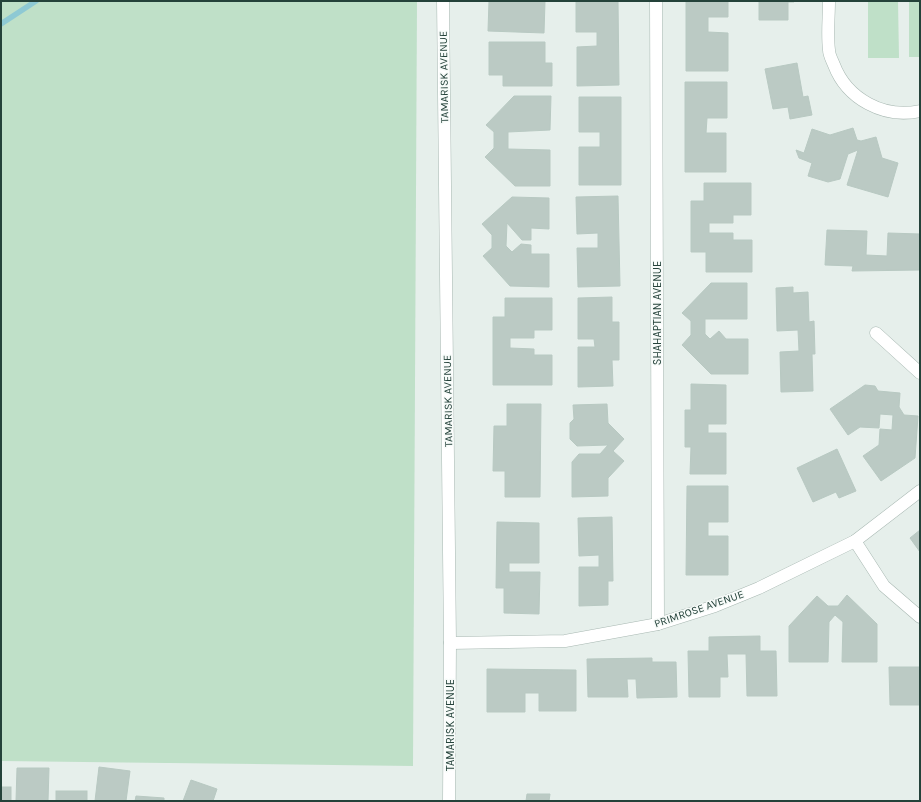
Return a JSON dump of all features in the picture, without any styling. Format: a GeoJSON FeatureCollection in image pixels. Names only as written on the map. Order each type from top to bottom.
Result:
{"type":"FeatureCollection","features":[{"type":"Feature","properties":{"kind":"street","name":"TAMARISK AVENUE"},"geometry":{"type":"LineString","coordinates":[[443,1],[450,643],[449,801]]}},
{"type":"Feature","properties":{"kind":"street","name":"SHAHAPTIAN AVENUE"},"geometry":{"type":"LineString","coordinates":[[656,1],[658,624]]}},
{"type":"Feature","properties":{"kind":"street"},"geometry":{"type":"LineString","coordinates":[[829,1],[828,51],[838,75],[853,95],[876,109],[907,114],[920,111]]}},
{"type":"Feature","properties":{"kind":"street"},"geometry":{"type":"LineString","coordinates":[[876,333],[920,373]]}},
{"type":"Feature","properties":{"kind":"street","name":"PRIMROSE AVENUE"},"geometry":{"type":"LineString","coordinates":[[450,643],[564,641],[658,624],[715,606],[759,588],[855,541],[920,491]]}},
{"type":"Feature","properties":{"kind":"street"},"geometry":{"type":"LineString","coordinates":[[855,541],[884,586],[920,617]]}},
{"type":"Feature","properties":{"kind":"green space"},"geometry":{"type":"Polygon","coordinates":[[[1,1],[417,1],[413,766],[1,761],[1,1]]]}},
{"type":"Feature","properties":{"kind":"green space"},"geometry":{"type":"Polygon","coordinates":[[[868,1],[898,1],[899,58],[868,58],[868,1]]]}},
{"type":"Feature","properties":{"kind":"green space"},"geometry":{"type":"Polygon","coordinates":[[[909,1],[920,1],[920,57],[909,57],[909,1]]]}},
{"type":"Feature","properties":{"kind":"building"},"geometry":{"type":"Polygon","coordinates":[[[489,1],[545,1],[544,33],[488,31],[489,1]]]}},
{"type":"Feature","properties":{"kind":"building"},"geometry":{"type":"Polygon","coordinates":[[[576,1],[618,1],[619,85],[577,86],[577,47],[597,46],[597,32],[576,32],[576,1]]]}},
{"type":"Feature","properties":{"kind":"building"},"geometry":{"type":"Polygon","coordinates":[[[686,1],[728,1],[728,17],[708,17],[708,32],[728,33],[728,71],[686,71],[686,1]]]}},
{"type":"Feature","properties":{"kind":"building"},"geometry":{"type":"Polygon","coordinates":[[[759,1],[794,2],[788,2],[788,20],[759,20],[759,1]]]}},
{"type":"Feature","properties":{"kind":"building"},"geometry":{"type":"Polygon","coordinates":[[[489,42],[545,42],[545,63],[552,63],[552,86],[503,86],[503,75],[489,75],[489,42]]]}},
{"type":"Feature","properties":{"kind":"building"},"geometry":{"type":"Polygon","coordinates":[[[797,63],[803,97],[808,96],[812,115],[790,119],[788,107],[773,109],[765,69],[797,63]]]}},
{"type":"Feature","properties":{"kind":"building"},"geometry":{"type":"Polygon","coordinates":[[[685,82],[727,82],[727,118],[707,118],[706,133],[726,133],[726,172],[685,172],[685,82]]]}},
{"type":"Feature","properties":{"kind":"building"},"geometry":{"type":"Polygon","coordinates":[[[514,96],[551,96],[550,130],[508,132],[508,149],[550,150],[550,186],[515,186],[485,157],[494,148],[494,132],[486,125],[514,96]]]}},
{"type":"Feature","properties":{"kind":"building"},"geometry":{"type":"Polygon","coordinates":[[[579,97],[621,97],[621,185],[579,185],[579,147],[600,147],[600,132],[579,132],[579,97]]]}},
{"type":"Feature","properties":{"kind":"building"},"geometry":{"type":"Polygon","coordinates":[[[853,128],[857,140],[861,141],[876,137],[882,158],[898,163],[888,197],[847,185],[858,150],[848,154],[840,179],[828,182],[808,176],[812,163],[799,158],[796,150],[804,153],[812,129],[830,135],[853,128]]]}},
{"type":"Feature","properties":{"kind":"building"},"geometry":{"type":"Polygon","coordinates":[[[704,183],[751,183],[751,215],[733,215],[733,223],[709,223],[709,233],[733,233],[733,240],[752,240],[752,272],[706,272],[706,252],[691,252],[691,201],[704,201],[704,183]]]}},
{"type":"Feature","properties":{"kind":"building"},"geometry":{"type":"Polygon","coordinates":[[[618,196],[620,286],[578,287],[577,248],[598,248],[598,233],[577,234],[576,197],[618,196]]]}},
{"type":"Feature","properties":{"kind":"building"},"geometry":{"type":"Polygon","coordinates":[[[512,197],[549,198],[549,229],[531,228],[531,240],[522,240],[507,223],[506,246],[512,252],[521,244],[531,245],[531,254],[549,254],[549,287],[510,286],[483,256],[492,248],[492,235],[482,224],[512,197]]]}},
{"type":"Feature","properties":{"kind":"building"},"geometry":{"type":"Polygon","coordinates":[[[827,230],[867,231],[866,255],[887,256],[888,233],[920,234],[920,270],[852,271],[853,266],[825,265],[827,230]]]}},
{"type":"Feature","properties":{"kind":"building"},"geometry":{"type":"Polygon","coordinates":[[[711,283],[747,283],[747,319],[705,319],[705,334],[710,339],[719,331],[726,339],[748,339],[748,374],[711,374],[682,345],[691,335],[691,321],[682,313],[711,283]]]}},
{"type":"Feature","properties":{"kind":"building"},"geometry":{"type":"Polygon","coordinates":[[[793,287],[793,293],[808,292],[809,322],[814,321],[815,354],[812,354],[813,391],[781,392],[780,352],[799,351],[798,330],[777,331],[776,288],[793,287]]]}},
{"type":"Feature","properties":{"kind":"building"},"geometry":{"type":"Polygon","coordinates":[[[612,297],[612,322],[619,322],[619,360],[612,360],[613,386],[578,387],[578,347],[595,347],[594,339],[578,339],[578,298],[612,297]]]}},
{"type":"Feature","properties":{"kind":"building"},"geometry":{"type":"Polygon","coordinates":[[[505,298],[552,298],[552,330],[534,330],[534,338],[510,338],[510,348],[534,349],[534,355],[552,355],[552,385],[493,385],[493,317],[505,317],[505,298]]]}},
{"type":"Feature","properties":{"kind":"building"},"geometry":{"type":"Polygon","coordinates":[[[691,384],[726,385],[726,424],[708,424],[708,433],[726,433],[726,474],[690,474],[691,447],[685,447],[685,410],[691,410],[691,384]]]}},
{"type":"Feature","properties":{"kind":"building"},"geometry":{"type":"Polygon","coordinates":[[[865,385],[875,386],[878,391],[900,393],[899,407],[904,415],[918,416],[915,458],[881,481],[863,456],[879,445],[880,429],[892,430],[893,415],[880,414],[879,428],[860,427],[848,435],[830,409],[865,385]]]}},
{"type":"Feature","properties":{"kind":"building"},"geometry":{"type":"Polygon","coordinates":[[[507,404],[541,404],[540,497],[505,497],[505,471],[493,471],[494,426],[507,426],[507,404]]]}},
{"type":"Feature","properties":{"kind":"building"},"geometry":{"type":"Polygon","coordinates":[[[607,404],[608,423],[624,439],[613,451],[624,461],[608,478],[608,496],[572,497],[572,462],[579,454],[600,454],[608,445],[577,446],[570,439],[570,423],[574,419],[573,405],[607,404]]]}},
{"type":"Feature","properties":{"kind":"building"},"geometry":{"type":"Polygon","coordinates":[[[837,449],[856,491],[839,498],[836,492],[813,502],[797,468],[837,449]]]}},
{"type":"Feature","properties":{"kind":"building"},"geometry":{"type":"Polygon","coordinates":[[[687,486],[728,486],[728,522],[708,522],[708,536],[728,536],[728,575],[686,575],[687,486]]]}},
{"type":"Feature","properties":{"kind":"building"},"geometry":{"type":"Polygon","coordinates":[[[612,517],[613,581],[608,581],[608,605],[579,606],[579,567],[599,567],[599,555],[579,556],[578,518],[612,517]]]}},
{"type":"Feature","properties":{"kind":"building"},"geometry":{"type":"Polygon","coordinates":[[[497,522],[539,523],[539,563],[509,563],[509,572],[540,572],[539,614],[504,613],[504,588],[496,588],[497,522]]]}},
{"type":"Feature","properties":{"kind":"building"},"geometry":{"type":"Polygon","coordinates":[[[920,530],[920,552],[910,538],[920,530]]]}},
{"type":"Feature","properties":{"kind":"building"},"geometry":{"type":"Polygon","coordinates":[[[847,595],[877,624],[877,662],[842,662],[843,622],[835,615],[829,622],[828,662],[789,662],[789,626],[817,596],[828,606],[838,606],[847,595]]]}},
{"type":"Feature","properties":{"kind":"building"},"geometry":{"type":"Polygon","coordinates":[[[760,636],[760,651],[776,651],[777,696],[747,696],[746,654],[727,654],[728,677],[720,677],[720,697],[689,697],[688,651],[709,651],[709,637],[760,636]]]}},
{"type":"Feature","properties":{"kind":"building"},"geometry":{"type":"Polygon","coordinates":[[[652,658],[652,662],[676,662],[677,697],[637,698],[636,679],[627,679],[628,697],[588,697],[587,659],[652,658]]]}},
{"type":"Feature","properties":{"kind":"building"},"geometry":{"type":"Polygon","coordinates":[[[889,667],[920,667],[920,705],[890,705],[889,667]]]}},
{"type":"Feature","properties":{"kind":"building"},"geometry":{"type":"Polygon","coordinates":[[[487,669],[576,670],[576,711],[539,711],[539,693],[525,693],[525,712],[487,712],[487,669]]]}},
{"type":"Feature","properties":{"kind":"building"},"geometry":{"type":"Polygon","coordinates":[[[99,767],[130,771],[126,801],[95,801],[99,767]]]}},
{"type":"Feature","properties":{"kind":"building"},"geometry":{"type":"Polygon","coordinates":[[[17,768],[49,768],[48,801],[16,801],[17,768]]]}},
{"type":"Feature","properties":{"kind":"building"},"geometry":{"type":"Polygon","coordinates":[[[191,780],[217,789],[213,801],[183,801],[191,780]]]}},
{"type":"Feature","properties":{"kind":"building"},"geometry":{"type":"Polygon","coordinates":[[[1,787],[11,787],[11,801],[1,801],[1,787]]]}},
{"type":"Feature","properties":{"kind":"building"},"geometry":{"type":"Polygon","coordinates":[[[56,791],[87,791],[87,801],[56,801],[56,791]]]}},
{"type":"Feature","properties":{"kind":"building"},"geometry":{"type":"Polygon","coordinates":[[[527,794],[550,794],[549,801],[526,801],[527,794]]]}},
{"type":"Feature","properties":{"kind":"building"},"geometry":{"type":"Polygon","coordinates":[[[136,796],[164,798],[164,801],[135,801],[136,796]]]}},
{"type":"Feature","properties":{"kind":"waterway"},"geometry":{"type":"LineString","coordinates":[[1,24],[36,1]]}}]}
